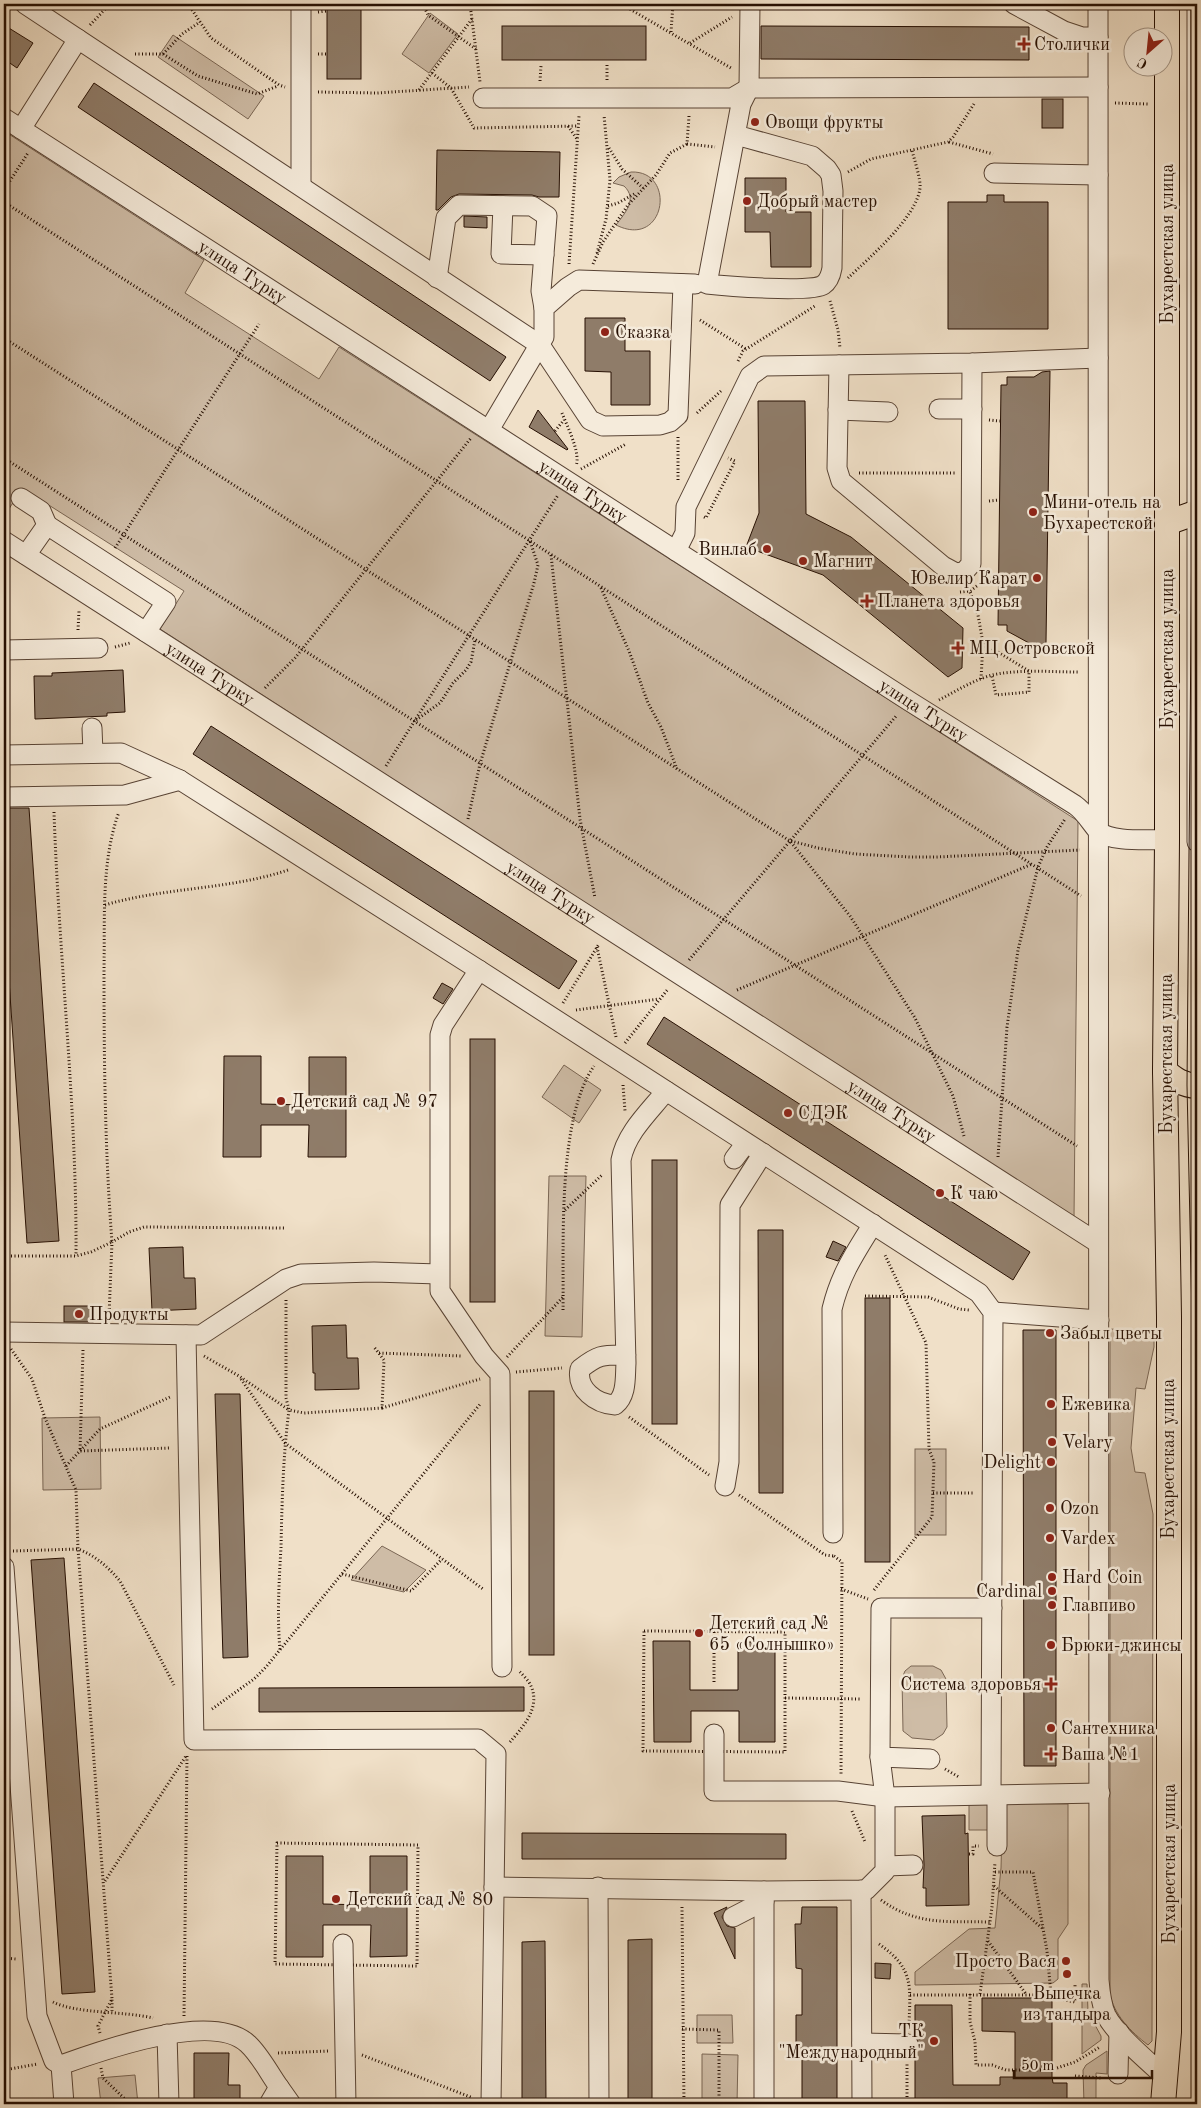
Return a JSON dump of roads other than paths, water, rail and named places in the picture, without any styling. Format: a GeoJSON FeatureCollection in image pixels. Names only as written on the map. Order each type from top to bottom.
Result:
{"type":"FeatureCollection","features":[{"type":"Feature","properties":{"kind":"main road","name":"Бухарестская улица"},"geometry":{"type":"LineString","coordinates":[[1163,2104],[1169,2032],[1169,1318],[1165,1071],[1168,4]]}},
{"type":"Feature","properties":{"kind":"main road"},"geometry":{"type":"LineString","coordinates":[[1167,523],[1197,514]]}},
{"type":"Feature","properties":{"kind":"main road"},"geometry":{"type":"LineString","coordinates":[[1165,1071],[1175,1080],[1187,1085],[1197,1086]]}},
{"type":"Feature","properties":{"kind":"street"},"geometry":{"type":"LineString","coordinates":[[25,4],[540,345],[590,420],[602,426],[660,425],[670,422],[678,415],[683,284]]}},
{"type":"Feature","properties":{"kind":"street"},"geometry":{"type":"LineString","coordinates":[[301,4],[301,186]]}},
{"type":"Feature","properties":{"kind":"street"},"geometry":{"type":"LineString","coordinates":[[706,284],[740,104],[749,84],[750,4]]}},
{"type":"Feature","properties":{"kind":"street"},"geometry":{"type":"LineString","coordinates":[[1014,4],[1064,31],[1082,37],[1098,37]]}},
{"type":"Feature","properties":{"kind":"street"},"geometry":{"type":"LineString","coordinates":[[1098,4],[1099,1980],[1107,2017],[1119,2032],[1166,2078]]}},
{"type":"Feature","properties":{"kind":"street"},"geometry":{"type":"LineString","coordinates":[[1197,4],[1197,842]]}},
{"type":"Feature","properties":{"kind":"street"},"geometry":{"type":"LineString","coordinates":[[21,130],[78,39]]}},
{"type":"Feature","properties":{"kind":"street"},"geometry":{"type":"LineString","coordinates":[[482,98],[732,98],[749,84],[1098,87]]}},
{"type":"Feature","properties":{"kind":"street","name":"улица Турку"},"geometry":{"type":"LineString","coordinates":[[4,118],[909,701],[1082,810],[1099,832]]}},
{"type":"Feature","properties":{"kind":"street"},"geometry":{"type":"LineString","coordinates":[[544,308],[579,280],[815,288],[824,285],[829,278],[832,268],[833,191],[827,168],[812,156],[734,142]]}},
{"type":"Feature","properties":{"kind":"street"},"geometry":{"type":"LineString","coordinates":[[998,165],[1098,175]]}},
{"type":"Feature","properties":{"kind":"street"},"geometry":{"type":"LineString","coordinates":[[437,278],[446,218],[459,206],[532,206],[547,216],[542,291],[544,337],[485,428]]}},
{"type":"Feature","properties":{"kind":"street"},"geometry":{"type":"LineString","coordinates":[[503,206],[501,254],[544,255]]}},
{"type":"Feature","properties":{"kind":"street"},"geometry":{"type":"LineString","coordinates":[[676,551],[685,533],[686,507],[750,376],[764,366],[839,357],[972,363],[1098,358]]}},
{"type":"Feature","properties":{"kind":"street"},"geometry":{"type":"LineString","coordinates":[[839,357],[837,468],[841,481],[943,566],[956,573],[964,572],[971,564],[972,363]]}},
{"type":"Feature","properties":{"kind":"street"},"geometry":{"type":"LineString","coordinates":[[939,409],[972,409]]}},
{"type":"Feature","properties":{"kind":"street"},"geometry":{"type":"LineString","coordinates":[[838,410],[888,412]]}},
{"type":"Feature","properties":{"kind":"street"},"geometry":{"type":"LineString","coordinates":[[21,498],[41,511],[47,525],[166,602],[146,632]]}},
{"type":"Feature","properties":{"kind":"street"},"geometry":{"type":"LineString","coordinates":[[26,555],[47,525]]}},
{"type":"Feature","properties":{"kind":"street","name":"улица Турку"},"geometry":{"type":"LineString","coordinates":[[4,541],[1098,1243]]}},
{"type":"Feature","properties":{"kind":"street"},"geometry":{"type":"LineString","coordinates":[[4,650],[98,648]]}},
{"type":"Feature","properties":{"kind":"street"},"geometry":{"type":"LineString","coordinates":[[92,728],[93,753]]}},
{"type":"Feature","properties":{"kind":"street"},"geometry":{"type":"LineString","coordinates":[[4,755],[121,753],[180,780],[479,970],[555,1016],[666,1091],[979,1294],[983,1311],[992,1608],[994,1795],[997,1846]]}},
{"type":"Feature","properties":{"kind":"street"},"geometry":{"type":"LineString","coordinates":[[4,797],[125,795],[180,780]]}},
{"type":"Feature","properties":{"kind":"street"},"geometry":{"type":"LineString","coordinates":[[1099,832],[1112,838],[1167,840]]}},
{"type":"Feature","properties":{"kind":"street"},"geometry":{"type":"LineString","coordinates":[[479,970],[443,1025],[440,1035],[439,1274],[440,1291],[484,1356],[500,1374],[502,1661]]}},
{"type":"Feature","properties":{"kind":"street"},"geometry":{"type":"LineString","coordinates":[[626,1355],[601,1355],[580,1369],[581,1386],[593,1397],[607,1405],[615,1405],[621,1400],[624,1392],[626,1355],[621,1160],[630,1137],[666,1091]]}},
{"type":"Feature","properties":{"kind":"street"},"geometry":{"type":"LineString","coordinates":[[734,1160],[746,1143]]}},
{"type":"Feature","properties":{"kind":"street"},"geometry":{"type":"LineString","coordinates":[[725,1486],[729,1462],[730,1205],[763,1153]]}},
{"type":"Feature","properties":{"kind":"street"},"geometry":{"type":"LineString","coordinates":[[833,1533],[832,1309],[836,1289],[844,1271],[873,1224]]}},
{"type":"Feature","properties":{"kind":"street"},"geometry":{"type":"LineString","coordinates":[[5,1338],[109,1334],[186,1341],[201,1335],[286,1280],[301,1274],[374,1272],[439,1274]]}},
{"type":"Feature","properties":{"kind":"street"},"geometry":{"type":"LineString","coordinates":[[983,1311],[1099,1320]]}},
{"type":"Feature","properties":{"kind":"street"},"geometry":{"type":"LineString","coordinates":[[186,1341],[194,1721],[190,1748],[478,1739],[496,1754],[494,1887],[486,2103]]}},
{"type":"Feature","properties":{"kind":"street"},"geometry":{"type":"LineString","coordinates":[[4,1567],[37,2016],[54,2061],[61,2065],[141,2038],[162,2027],[229,2035],[247,2043],[291,2104]]}},
{"type":"Feature","properties":{"kind":"street"},"geometry":{"type":"LineString","coordinates":[[494,1887],[682,1889],[764,1896],[863,1890],[885,1871],[886,1866],[885,1797],[880,1757],[881,1699],[874,1603],[992,1608]]}},
{"type":"Feature","properties":{"kind":"street"},"geometry":{"type":"LineString","coordinates":[[714,1743],[714,1791],[844,1791],[885,1797],[1100,1793]]}},
{"type":"Feature","properties":{"kind":"street"},"geometry":{"type":"LineString","coordinates":[[880,1757],[930,1759]]}},
{"type":"Feature","properties":{"kind":"street"},"geometry":{"type":"LineString","coordinates":[[886,1866],[913,1865]]}},
{"type":"Feature","properties":{"kind":"street"},"geometry":{"type":"LineString","coordinates":[[598,1887],[599,2104]]}},
{"type":"Feature","properties":{"kind":"street"},"geometry":{"type":"LineString","coordinates":[[862,2104],[861,1925],[863,1890]]}},
{"type":"Feature","properties":{"kind":"street"},"geometry":{"type":"LineString","coordinates":[[733,1917],[764,1896]]}},
{"type":"Feature","properties":{"kind":"street"},"geometry":{"type":"LineString","coordinates":[[764,1896],[764,2104]]}},
{"type":"Feature","properties":{"kind":"street"},"geometry":{"type":"LineString","coordinates":[[344,1944],[346,2104]]}},
{"type":"Feature","properties":{"kind":"street"},"geometry":{"type":"LineString","coordinates":[[162,2027],[169,2104]]}},
{"type":"Feature","properties":{"kind":"street"},"geometry":{"type":"LineString","coordinates":[[1118,2074],[1119,2032]]}},
{"type":"Feature","properties":{"kind":"street"},"geometry":{"type":"LineString","coordinates":[[862,2043],[908,2044]]}},
{"type":"Feature","properties":{"kind":"street"},"geometry":{"type":"LineString","coordinates":[[61,2065],[64,2104]]}},
{"type":"Feature","properties":{"kind":"street"},"geometry":{"type":"LineString","coordinates":[[269,2104],[279,2087]]}},
{"type":"Feature","properties":{"kind":"tram line"},"geometry":{"type":"LineString","coordinates":[[1191,4],[1192,514],[1187,1085],[1192,1317],[1193,2104]]}},
{"type":"Feature","properties":{"kind":"place","name":"Столички"},"geometry":{"type":"Point","coordinates":[1024,44]}},
{"type":"Feature","properties":{"kind":"place","name":"Овощи фрукты"},"geometry":{"type":"Point","coordinates":[755,122]}},
{"type":"Feature","properties":{"kind":"place","name":"Добрый мастер"},"geometry":{"type":"Point","coordinates":[747,201]}},
{"type":"Feature","properties":{"kind":"place","name":"Сказка"},"geometry":{"type":"Point","coordinates":[605,332]}},
{"type":"Feature","properties":{"kind":"place","name":"Мини-отель на Бухарестской"},"geometry":{"type":"Point","coordinates":[1033,512]}},
{"type":"Feature","properties":{"kind":"place","name":"Винлаб"},"geometry":{"type":"Point","coordinates":[767,549]}},
{"type":"Feature","properties":{"kind":"place","name":"Магнит"},"geometry":{"type":"Point","coordinates":[803,561]}},
{"type":"Feature","properties":{"kind":"place","name":"Ювелир Карат"},"geometry":{"type":"Point","coordinates":[1037,578]}},
{"type":"Feature","properties":{"kind":"place","name":"Планета здоровья"},"geometry":{"type":"Point","coordinates":[867,601]}},
{"type":"Feature","properties":{"kind":"place","name":"МЦ Островской"},"geometry":{"type":"Point","coordinates":[958,648]}},
{"type":"Feature","properties":{"kind":"place","name":"Детский сад № 97"},"geometry":{"type":"Point","coordinates":[281,1101]}},
{"type":"Feature","properties":{"kind":"place","name":"СДЭК"},"geometry":{"type":"Point","coordinates":[788,1113]}},
{"type":"Feature","properties":{"kind":"place","name":"К чаю"},"geometry":{"type":"Point","coordinates":[940,1193]}},
{"type":"Feature","properties":{"kind":"place","name":"Продукты"},"geometry":{"type":"Point","coordinates":[79,1314]}},
{"type":"Feature","properties":{"kind":"place","name":"Забыл цветы"},"geometry":{"type":"Point","coordinates":[1050,1333]}},
{"type":"Feature","properties":{"kind":"place","name":"Ежевика"},"geometry":{"type":"Point","coordinates":[1051,1404]}},
{"type":"Feature","properties":{"kind":"place","name":"Velary"},"geometry":{"type":"Point","coordinates":[1052,1442]}},
{"type":"Feature","properties":{"kind":"place","name":"Delight"},"geometry":{"type":"Point","coordinates":[1051,1462]}},
{"type":"Feature","properties":{"kind":"place","name":"Ozon"},"geometry":{"type":"Point","coordinates":[1050,1508]}},
{"type":"Feature","properties":{"kind":"place","name":"Vardex"},"geometry":{"type":"Point","coordinates":[1050,1538]}},
{"type":"Feature","properties":{"kind":"place","name":"Hard Coin"},"geometry":{"type":"Point","coordinates":[1052,1577]}},
{"type":"Feature","properties":{"kind":"place","name":"Cardinal"},"geometry":{"type":"Point","coordinates":[1052,1591]}},
{"type":"Feature","properties":{"kind":"place","name":"Главпиво"},"geometry":{"type":"Point","coordinates":[1052,1605]}},
{"type":"Feature","properties":{"kind":"place","name":"Детский сад № 65 «Солнышко»"},"geometry":{"type":"Point","coordinates":[699,1633]}},
{"type":"Feature","properties":{"kind":"place","name":"Брюки-джинсы"},"geometry":{"type":"Point","coordinates":[1051,1645]}},
{"type":"Feature","properties":{"kind":"place","name":"Система здоровья"},"geometry":{"type":"Point","coordinates":[1051,1684]}},
{"type":"Feature","properties":{"kind":"place","name":"Сантехника"},"geometry":{"type":"Point","coordinates":[1051,1728]}},
{"type":"Feature","properties":{"kind":"place","name":"Ваша №1"},"geometry":{"type":"Point","coordinates":[1051,1754]}},
{"type":"Feature","properties":{"kind":"place","name":"Детский сад № 80"},"geometry":{"type":"Point","coordinates":[336,1899]}},
{"type":"Feature","properties":{"kind":"place","name":"Просто Вася"},"geometry":{"type":"Point","coordinates":[1066,1961]}},
{"type":"Feature","properties":{"kind":"place","name":"Выпечка из тандыра"},"geometry":{"type":"Point","coordinates":[1067,1974]}},
{"type":"Feature","properties":{"kind":"place","name":"ТК \"Международный\""},"geometry":{"type":"Point","coordinates":[934,2041]}}]}
